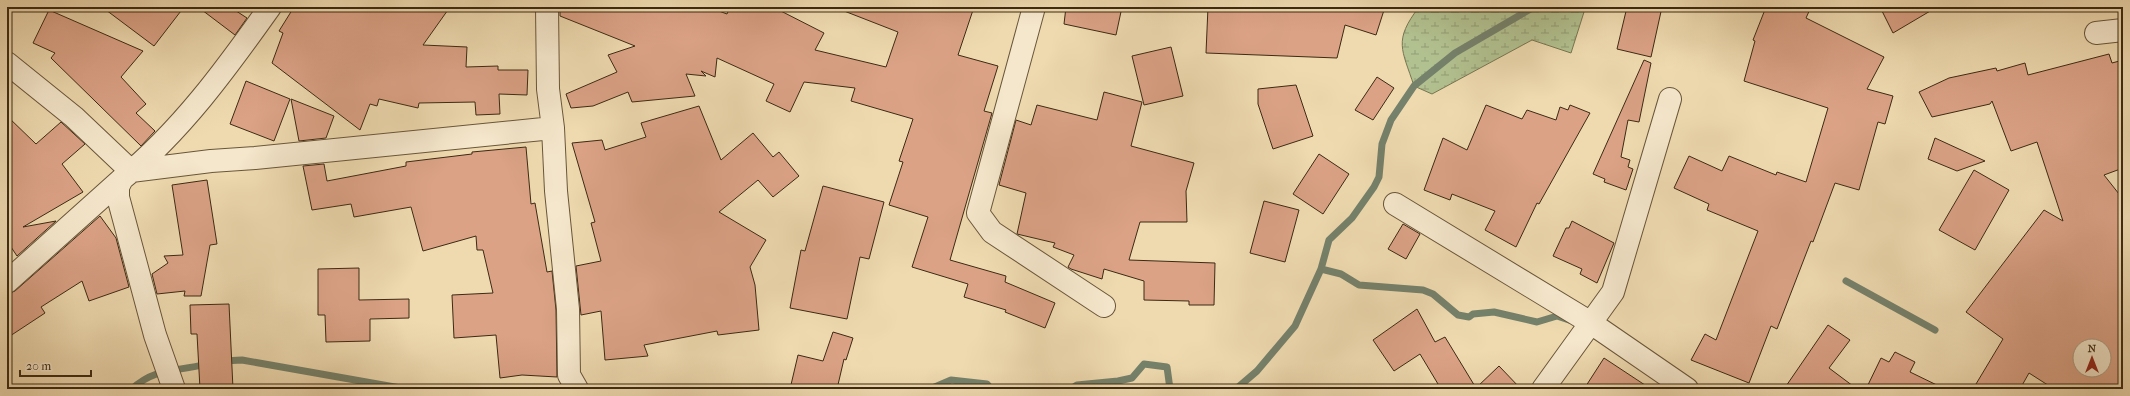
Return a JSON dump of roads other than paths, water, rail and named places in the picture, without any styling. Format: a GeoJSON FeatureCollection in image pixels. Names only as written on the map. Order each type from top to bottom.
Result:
{"type":"FeatureCollection","features":[{"type":"Feature","properties":{"kind":"street"},"geometry":{"type":"LineString","coordinates":[[7,282],[126,175],[179,124],[207,94],[270,7]]}},
{"type":"Feature","properties":{"kind":"street"},"geometry":{"type":"LineString","coordinates":[[547,7],[548,89],[553,128],[556,191],[568,309],[569,374],[577,389]]}},
{"type":"Feature","properties":{"kind":"street"},"geometry":{"type":"LineString","coordinates":[[1034,7],[978,213],[992,232],[1104,306]]}},
{"type":"Feature","properties":{"kind":"street"},"geometry":{"type":"LineString","coordinates":[[2096,33],[2123,30]]}},
{"type":"Feature","properties":{"kind":"street"},"geometry":{"type":"LineString","coordinates":[[7,63],[74,117],[126,175]]}},
{"type":"Feature","properties":{"kind":"street"},"geometry":{"type":"LineString","coordinates":[[1544,389],[1613,292],[1670,99]]}},
{"type":"Feature","properties":{"kind":"street"},"geometry":{"type":"LineString","coordinates":[[174,389],[155,335],[118,197],[118,187],[126,175],[211,161],[255,158],[553,128]]}},
{"type":"Feature","properties":{"kind":"street"},"geometry":{"type":"LineString","coordinates":[[1396,204],[1591,323],[1687,389]]}},
{"type":"Feature","properties":{"kind":"waterway"},"geometry":{"type":"LineString","coordinates":[[1236,389],[1257,371],[1295,326],[1321,269],[1329,240],[1352,218],[1374,187],[1379,177],[1382,144],[1391,120],[1414,86],[1455,53],[1534,7]]}},
{"type":"Feature","properties":{"kind":"waterway"},"geometry":{"type":"LineString","coordinates":[[1321,269],[1341,274],[1359,285],[1423,290],[1433,294],[1458,315],[1469,317],[1473,314],[1494,312],[1537,322],[1557,316],[1569,320]]}},
{"type":"Feature","properties":{"kind":"waterway"},"geometry":{"type":"LineString","coordinates":[[1846,281],[1935,330]]}},
{"type":"Feature","properties":{"kind":"waterway"},"geometry":{"type":"LineString","coordinates":[[223,361],[242,360],[406,389]]}},
{"type":"Feature","properties":{"kind":"waterway"},"geometry":{"type":"LineString","coordinates":[[132,389],[149,377],[167,371],[206,364]]}},
{"type":"Feature","properties":{"kind":"waterway"},"geometry":{"type":"LineString","coordinates":[[1071,389],[1077,385],[1118,381],[1132,378],[1144,364],[1167,367],[1170,389]]}},
{"type":"Feature","properties":{"kind":"waterway"},"geometry":{"type":"LineString","coordinates":[[930,389],[951,380],[987,384],[991,389]]}}]}
